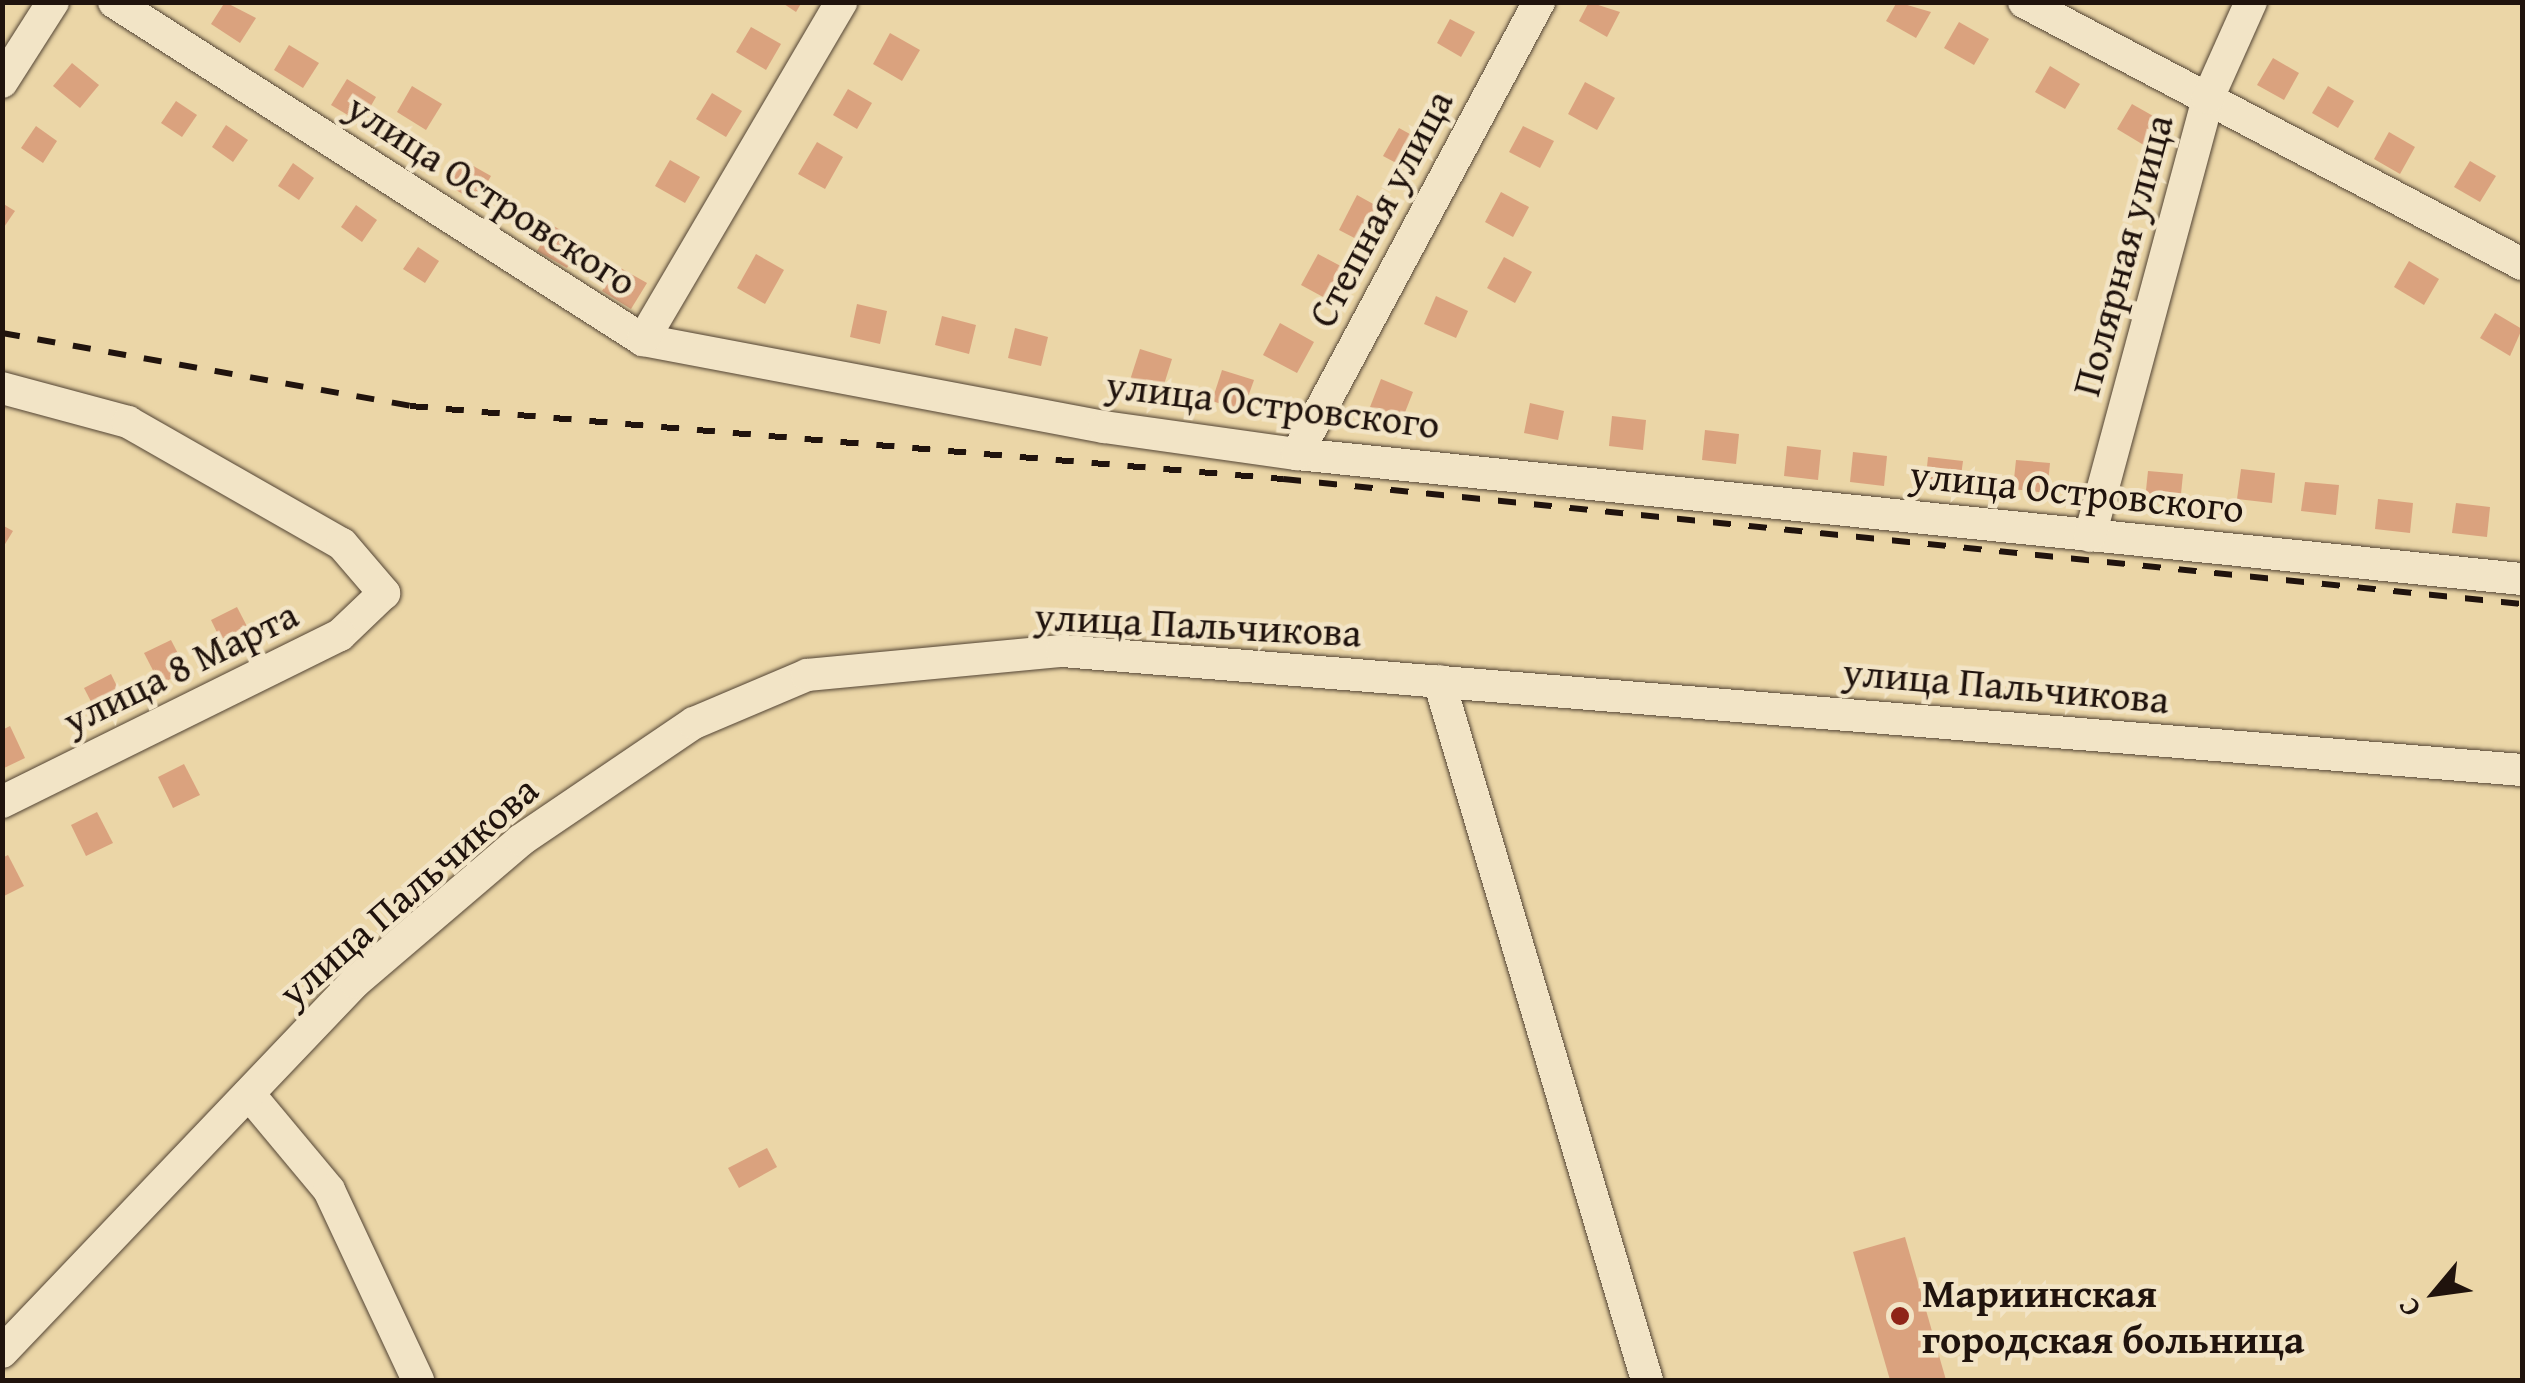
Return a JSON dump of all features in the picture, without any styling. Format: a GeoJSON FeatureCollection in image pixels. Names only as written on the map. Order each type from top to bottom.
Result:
{"type":"FeatureCollection","features":[{"type":"Feature","properties":{"kind":"street"},"geometry":{"type":"LineString","coordinates":[[2,82],[53,2]]}},
{"type":"Feature","properties":{"kind":"street","name":"улица Островского"},"geometry":{"type":"LineString","coordinates":[[114,2],[643,340],[1104,427],[1296,454],[2522,579]]}},
{"type":"Feature","properties":{"kind":"street"},"geometry":{"type":"LineString","coordinates":[[643,340],[841,2]]}},
{"type":"Feature","properties":{"kind":"street","name":"Степная улица"},"geometry":{"type":"LineString","coordinates":[[1296,454],[1539,2]]}},
{"type":"Feature","properties":{"kind":"street"},"geometry":{"type":"LineString","coordinates":[[2024,2],[2522,264]]}},
{"type":"Feature","properties":{"kind":"street","name":"Полярная улица"},"geometry":{"type":"LineString","coordinates":[[2090,536],[2208,98],[2252,2]]}},
{"type":"Feature","properties":{"kind":"street","name":"улица 8 Марта"},"geometry":{"type":"LineString","coordinates":[[2,388],[128,422],[342,544],[384,594],[340,635],[2,802]]}},
{"type":"Feature","properties":{"kind":"street","name":"улица Пальчикова"},"geometry":{"type":"LineString","coordinates":[[2,1352],[355,982],[521,840],[694,723],[808,675],[1062,651],[2522,770]]}},
{"type":"Feature","properties":{"kind":"street"},"geometry":{"type":"LineString","coordinates":[[1439,681],[1646,1380]]}},
{"type":"Feature","properties":{"kind":"street"},"geometry":{"type":"LineString","coordinates":[[249,1094],[329,1190],[418,1380]]}},
{"type":"Feature","properties":{"kind":"building"},"geometry":{"type":"Polygon","coordinates":[[[225,2],[256,18],[240,43],[211,24],[225,2]]]}},
{"type":"Feature","properties":{"kind":"building"},"geometry":{"type":"Polygon","coordinates":[[[781,2],[802,2],[796,12],[781,2]]]}},
{"type":"Feature","properties":{"kind":"building"},"geometry":{"type":"Polygon","coordinates":[[[1589,2],[1620,12],[1607,37],[1579,21],[1589,2]]]}},
{"type":"Feature","properties":{"kind":"building"},"geometry":{"type":"Polygon","coordinates":[[[1897,2],[1931,12],[1916,38],[1886,21],[1897,2]]]}},
{"type":"Feature","properties":{"kind":"building"},"geometry":{"type":"Polygon","coordinates":[[[1450,19],[1475,32],[1461,57],[1437,43],[1450,19]]]}},
{"type":"Feature","properties":{"kind":"building"},"geometry":{"type":"Polygon","coordinates":[[[1959,22],[1989,39],[1974,65],[1944,48],[1959,22]]]}},
{"type":"Feature","properties":{"kind":"building"},"geometry":{"type":"Polygon","coordinates":[[[751,27],[781,44],[766,70],[736,52],[751,27]]]}},
{"type":"Feature","properties":{"kind":"building"},"geometry":{"type":"Polygon","coordinates":[[[890,33],[920,50],[902,81],[873,64],[890,33]]]}},
{"type":"Feature","properties":{"kind":"building"},"geometry":{"type":"Polygon","coordinates":[[[289,45],[319,63],[303,88],[274,70],[289,45]]]}},
{"type":"Feature","properties":{"kind":"building"},"geometry":{"type":"Polygon","coordinates":[[[2273,58],[2299,73],[2284,100],[2257,85],[2273,58]]]}},
{"type":"Feature","properties":{"kind":"building"},"geometry":{"type":"Polygon","coordinates":[[[72,63],[99,85],[80,108],[53,86],[72,63]]]}},
{"type":"Feature","properties":{"kind":"building"},"geometry":{"type":"Polygon","coordinates":[[[2050,66],[2080,84],[2065,109],[2035,92],[2050,66]]]}},
{"type":"Feature","properties":{"kind":"building"},"geometry":{"type":"Polygon","coordinates":[[[347,79],[376,97],[361,123],[331,105],[347,79]]]}},
{"type":"Feature","properties":{"kind":"building"},"geometry":{"type":"Polygon","coordinates":[[[1585,82],[1615,98],[1597,130],[1568,114],[1585,82]]]}},
{"type":"Feature","properties":{"kind":"building"},"geometry":{"type":"Polygon","coordinates":[[[412,86],[442,104],[426,130],[397,112],[412,86]]]}},
{"type":"Feature","properties":{"kind":"building"},"geometry":{"type":"Polygon","coordinates":[[[2328,86],[2354,101],[2338,128],[2312,113],[2328,86]]]}},
{"type":"Feature","properties":{"kind":"building"},"geometry":{"type":"Polygon","coordinates":[[[848,89],[872,103],[857,129],[833,115],[848,89]]]}},
{"type":"Feature","properties":{"kind":"building"},"geometry":{"type":"Polygon","coordinates":[[[712,93],[742,111],[726,137],[696,119],[712,93]]]}},
{"type":"Feature","properties":{"kind":"building"},"geometry":{"type":"Polygon","coordinates":[[[176,101],[197,115],[182,137],[161,123],[176,101]]]}},
{"type":"Feature","properties":{"kind":"building"},"geometry":{"type":"Polygon","coordinates":[[[2132,104],[2162,121],[2147,147],[2117,129],[2132,104]]]}},
{"type":"Feature","properties":{"kind":"building"},"geometry":{"type":"Polygon","coordinates":[[[226,125],[248,140],[233,162],[212,147],[226,125]]]}},
{"type":"Feature","properties":{"kind":"building"},"geometry":{"type":"Polygon","coordinates":[[[36,126],[57,141],[43,163],[21,148],[36,126]]]}},
{"type":"Feature","properties":{"kind":"building"},"geometry":{"type":"Polygon","coordinates":[[[1523,126],[1554,141],[1540,168],[1509,152],[1523,126]]]}},
{"type":"Feature","properties":{"kind":"building"},"geometry":{"type":"Polygon","coordinates":[[[1399,128],[1428,144],[1413,172],[1383,156],[1399,128]]]}},
{"type":"Feature","properties":{"kind":"building"},"geometry":{"type":"Polygon","coordinates":[[[2389,132],[2415,147],[2400,174],[2374,159],[2389,132]]]}},
{"type":"Feature","properties":{"kind":"building"},"geometry":{"type":"Polygon","coordinates":[[[817,142],[843,157],[825,189],[798,174],[817,142]]]}},
{"type":"Feature","properties":{"kind":"building"},"geometry":{"type":"Polygon","coordinates":[[[461,159],[491,176],[476,202],[446,184],[461,159]]]}},
{"type":"Feature","properties":{"kind":"building"},"geometry":{"type":"Polygon","coordinates":[[[670,160],[700,177],[685,203],[655,186],[670,160]]]}},
{"type":"Feature","properties":{"kind":"building"},"geometry":{"type":"Polygon","coordinates":[[[2470,161],[2496,176],[2480,202],[2454,187],[2470,161]]]}},
{"type":"Feature","properties":{"kind":"building"},"geometry":{"type":"Polygon","coordinates":[[[293,163],[314,178],[299,200],[278,186],[293,163]]]}},
{"type":"Feature","properties":{"kind":"building"},"geometry":{"type":"Polygon","coordinates":[[[1501,192],[1529,207],[1513,237],[1485,222],[1501,192]]]}},
{"type":"Feature","properties":{"kind":"building"},"geometry":{"type":"Polygon","coordinates":[[[1357,195],[1384,210],[1366,244],[1339,230],[1357,195]]]}},
{"type":"Feature","properties":{"kind":"building"},"geometry":{"type":"Polygon","coordinates":[[[2,203],[15,211],[2,230],[2,203]]]}},
{"type":"Feature","properties":{"kind":"building"},"geometry":{"type":"Polygon","coordinates":[[[356,205],[377,220],[362,242],[341,227],[356,205]]]}},
{"type":"Feature","properties":{"kind":"building"},"geometry":{"type":"Polygon","coordinates":[[[552,225],[582,243],[567,268],[537,251],[552,225]]]}},
{"type":"Feature","properties":{"kind":"building"},"geometry":{"type":"Polygon","coordinates":[[[418,247],[439,261],[425,283],[403,269],[418,247]]]}},
{"type":"Feature","properties":{"kind":"building"},"geometry":{"type":"Polygon","coordinates":[[[756,254],[784,270],[765,304],[737,288],[756,254]]]}},
{"type":"Feature","properties":{"kind":"building"},"geometry":{"type":"Polygon","coordinates":[[[1318,254],[1352,272],[1336,304],[1301,285],[1318,254]]]}},
{"type":"Feature","properties":{"kind":"building"},"geometry":{"type":"Polygon","coordinates":[[[1504,257],[1532,272],[1515,303],[1487,288],[1504,257]]]}},
{"type":"Feature","properties":{"kind":"building"},"geometry":{"type":"Polygon","coordinates":[[[2409,261],[2439,279],[2424,305],[2394,287],[2409,261]]]}},
{"type":"Feature","properties":{"kind":"building"},"geometry":{"type":"Polygon","coordinates":[[[617,266],[647,283],[631,309],[602,291],[617,266]]]}},
{"type":"Feature","properties":{"kind":"building"},"geometry":{"type":"Polygon","coordinates":[[[1436,296],[1468,311],[1456,338],[1424,324],[1436,296]]]}},
{"type":"Feature","properties":{"kind":"building"},"geometry":{"type":"Polygon","coordinates":[[[857,304],[887,311],[880,344],[850,337],[857,304]]]}},
{"type":"Feature","properties":{"kind":"building"},"geometry":{"type":"Polygon","coordinates":[[[2495,313],[2522,329],[2510,356],[2480,338],[2495,313]]]}},
{"type":"Feature","properties":{"kind":"building"},"geometry":{"type":"Polygon","coordinates":[[[942,316],[976,325],[969,354],[935,345],[942,316]]]}},
{"type":"Feature","properties":{"kind":"building"},"geometry":{"type":"Polygon","coordinates":[[[1280,323],[1314,342],[1297,373],[1263,355],[1280,323]]]}},
{"type":"Feature","properties":{"kind":"building"},"geometry":{"type":"Polygon","coordinates":[[[1015,328],[1048,337],[1041,366],[1008,358],[1015,328]]]}},
{"type":"Feature","properties":{"kind":"building"},"geometry":{"type":"Polygon","coordinates":[[[1140,349],[1172,359],[1162,391],[1130,380],[1140,349]]]}},
{"type":"Feature","properties":{"kind":"building"},"geometry":{"type":"Polygon","coordinates":[[[1222,370],[1254,380],[1243,411],[1212,401],[1222,370]]]}},
{"type":"Feature","properties":{"kind":"building"},"geometry":{"type":"Polygon","coordinates":[[[1381,379],[1413,392],[1402,420],[1370,407],[1381,379]]]}},
{"type":"Feature","properties":{"kind":"building"},"geometry":{"type":"Polygon","coordinates":[[[1530,403],[1564,411],[1558,440],[1524,433],[1530,403]]]}},
{"type":"Feature","properties":{"kind":"building"},"geometry":{"type":"Polygon","coordinates":[[[1612,416],[1646,420],[1643,450],[1609,446],[1612,416]]]}},
{"type":"Feature","properties":{"kind":"building"},"geometry":{"type":"Polygon","coordinates":[[[1705,430],[1739,434],[1736,464],[1702,460],[1705,430]]]}},
{"type":"Feature","properties":{"kind":"building"},"geometry":{"type":"Polygon","coordinates":[[[1787,446],[1821,450],[1818,480],[1784,476],[1787,446]]]}},
{"type":"Feature","properties":{"kind":"building"},"geometry":{"type":"Polygon","coordinates":[[[1853,452],[1887,456],[1884,486],[1850,482],[1853,452]]]}},
{"type":"Feature","properties":{"kind":"building"},"geometry":{"type":"Polygon","coordinates":[[[1928,457],[1963,461],[1959,491],[1925,487],[1928,457]]]}},
{"type":"Feature","properties":{"kind":"building"},"geometry":{"type":"Polygon","coordinates":[[[2016,460],[2050,463],[2047,493],[2013,489],[2016,460]]]}},
{"type":"Feature","properties":{"kind":"building"},"geometry":{"type":"Polygon","coordinates":[[[2241,469],[2275,473],[2272,503],[2237,499],[2241,469]]]}},
{"type":"Feature","properties":{"kind":"building"},"geometry":{"type":"Polygon","coordinates":[[[2148,471],[2183,474],[2180,504],[2145,500],[2148,471]]]}},
{"type":"Feature","properties":{"kind":"building"},"geometry":{"type":"Polygon","coordinates":[[[2305,482],[2339,485],[2336,515],[2301,511],[2305,482]]]}},
{"type":"Feature","properties":{"kind":"building"},"geometry":{"type":"Polygon","coordinates":[[[2378,499],[2413,503],[2410,533],[2375,529],[2378,499]]]}},
{"type":"Feature","properties":{"kind":"building"},"geometry":{"type":"Polygon","coordinates":[[[2456,503],[2490,507],[2487,537],[2452,533],[2456,503]]]}},
{"type":"Feature","properties":{"kind":"building"},"geometry":{"type":"Polygon","coordinates":[[[2,525],[13,531],[2,549],[2,525]]]}},
{"type":"Feature","properties":{"kind":"building"},"geometry":{"type":"Polygon","coordinates":[[[237,607],[253,638],[226,651],[211,620],[237,607]]]}},
{"type":"Feature","properties":{"kind":"building"},"geometry":{"type":"Polygon","coordinates":[[[171,640],[187,671],[160,684],[144,653],[171,640]]]}},
{"type":"Feature","properties":{"kind":"building"},"geometry":{"type":"Polygon","coordinates":[[[111,674],[126,705],[100,719],[84,688],[111,674]]]}},
{"type":"Feature","properties":{"kind":"building"},"geometry":{"type":"Polygon","coordinates":[[[10,726],[25,758],[2,769],[2,730],[10,726]]]}},
{"type":"Feature","properties":{"kind":"building"},"geometry":{"type":"Polygon","coordinates":[[[184,764],[200,795],[173,808],[158,777],[184,764]]]}},
{"type":"Feature","properties":{"kind":"building"},"geometry":{"type":"Polygon","coordinates":[[[97,812],[113,843],[86,856],[71,825],[97,812]]]}},
{"type":"Feature","properties":{"kind":"building"},"geometry":{"type":"Polygon","coordinates":[[[8,855],[24,886],[2,897],[2,858],[8,855]]]}},
{"type":"Feature","properties":{"kind":"building"},"geometry":{"type":"Polygon","coordinates":[[[767,1148],[777,1167],[739,1188],[728,1168],[767,1148]]]}},
{"type":"Feature","properties":{"kind":"building","name":"Мариинская городская больница"},"geometry":{"type":"Polygon","coordinates":[[[1905,1237],[1946,1380],[1890,1380],[1853,1252],[1905,1237]]]}},
{"type":"Feature","properties":{"kind":"railway"},"geometry":{"type":"LineString","coordinates":[[2,333],[410,406],[1283,479],[2522,604]]}},
{"type":"Feature","properties":{"kind":"place","name":"Мариинская городская больница"},"geometry":{"type":"Point","coordinates":[1900,1316]}}]}
